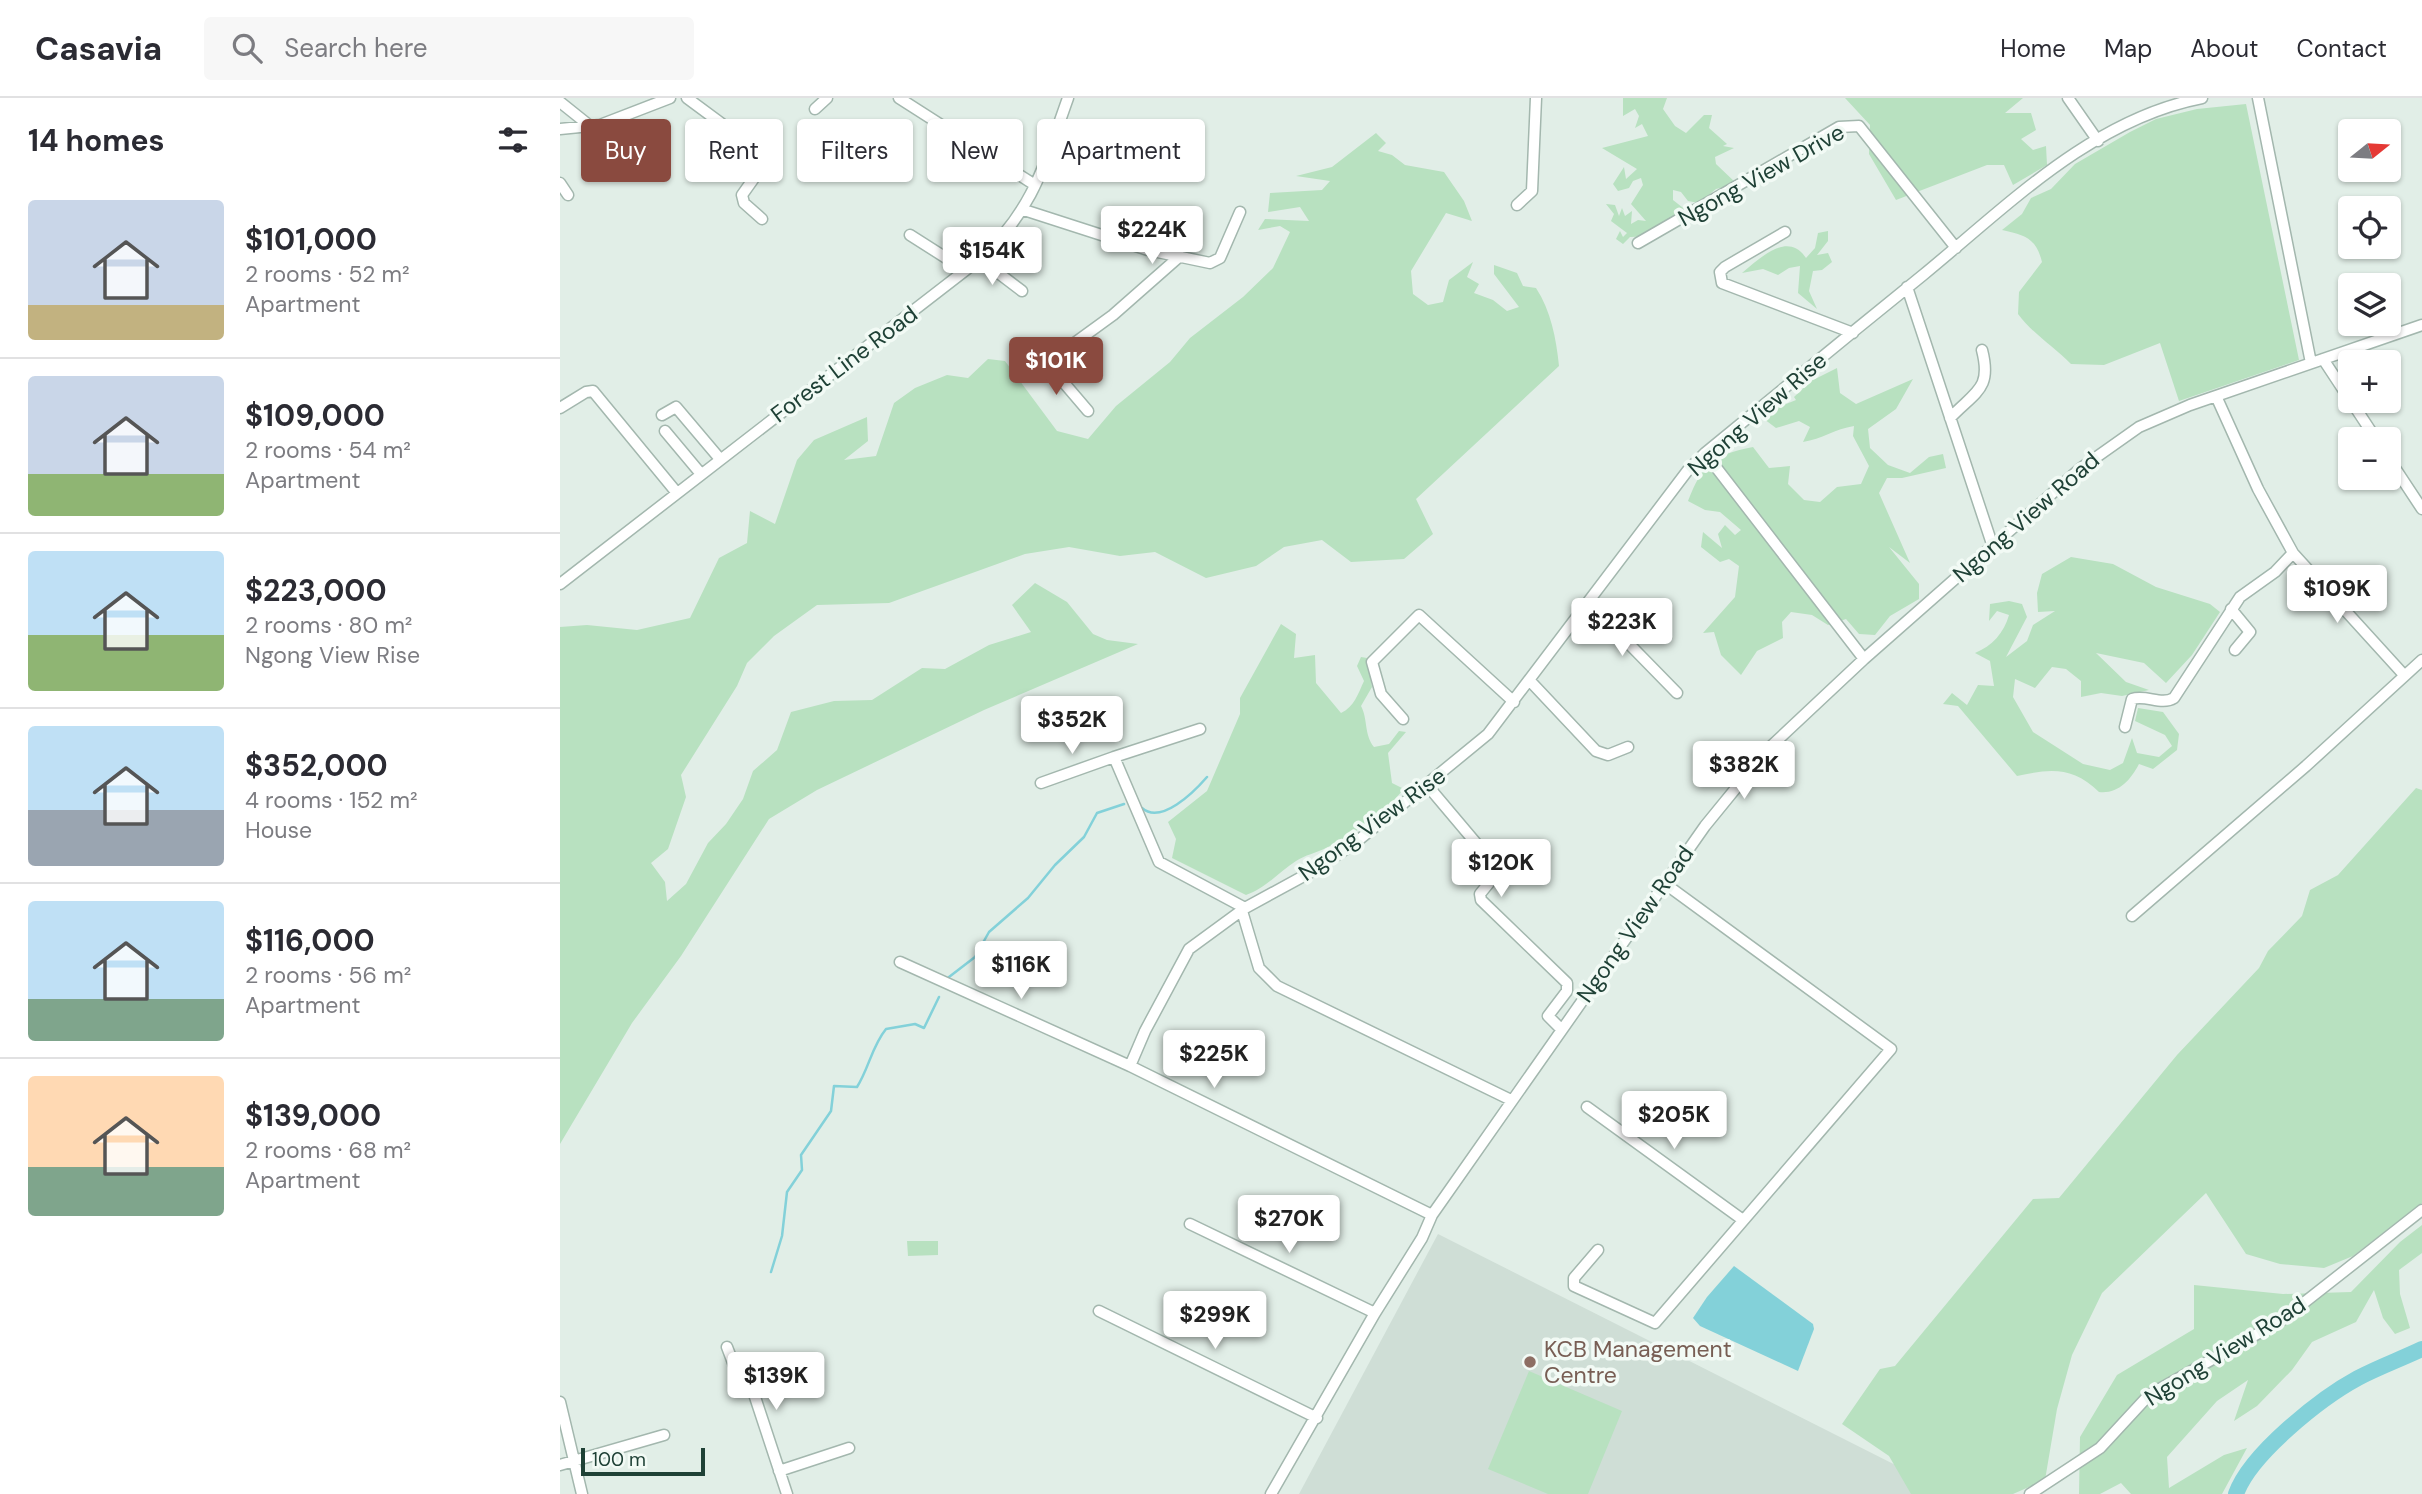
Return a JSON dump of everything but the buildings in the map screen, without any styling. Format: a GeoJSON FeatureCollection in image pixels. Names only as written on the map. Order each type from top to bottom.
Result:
{"type":"FeatureCollection","features":[{"type":"Feature","properties":{"kind":"street"},"geometry":{"type":"LineString","coordinates":[[617,119],[670,98]]}},
{"type":"Feature","properties":{"kind":"street"},"geometry":{"type":"LineString","coordinates":[[687,98],[764,155],[764,164],[742,195],[744,203],[762,219]]}},
{"type":"Feature","properties":{"kind":"street"},"geometry":{"type":"LineString","coordinates":[[816,109],[827,98]]}},
{"type":"Feature","properties":{"kind":"street"},"geometry":{"type":"LineString","coordinates":[[899,98],[1035,185]]}},
{"type":"Feature","properties":{"kind":"street","name":"Forest Line Road"},"geometry":{"type":"LineString","coordinates":[[560,584],[980,259],[1006,235],[1024,210],[1068,98]]}},
{"type":"Feature","properties":{"kind":"street"},"geometry":{"type":"LineString","coordinates":[[1517,205],[1532,191],[1536,98]]}},
{"type":"Feature","properties":{"kind":"street"},"geometry":{"type":"LineString","coordinates":[[2068,98],[2098,141]]}},
{"type":"Feature","properties":{"kind":"street","name":"Ngong View Rise"},"geometry":{"type":"LineString","coordinates":[[1130,1066],[1145,1031],[1189,949],[1243,910],[1311,872],[1355,843],[1488,734],[1531,682],[1688,470],[1704,453],[2041,177],[2098,141],[2155,111],[2202,98]]}},
{"type":"Feature","properties":{"kind":"street"},"geometry":{"type":"LineString","coordinates":[[2258,98],[2311,363]]}},
{"type":"Feature","properties":{"kind":"street"},"geometry":{"type":"LineString","coordinates":[[560,102],[581,119]]}},
{"type":"Feature","properties":{"kind":"street","name":"Ngong View Drive"},"geometry":{"type":"LineString","coordinates":[[1638,243],[1839,127],[1851,125],[1859,126],[1879,148],[1956,248]]}},
{"type":"Feature","properties":{"kind":"street"},"geometry":{"type":"LineString","coordinates":[[560,130],[581,127]]}},
{"type":"Feature","properties":{"kind":"street"},"geometry":{"type":"LineString","coordinates":[[560,183],[568,195]]}},
{"type":"Feature","properties":{"kind":"street"},"geometry":{"type":"LineString","coordinates":[[1024,210],[1148,250],[1215,262],[1240,212]]}},
{"type":"Feature","properties":{"kind":"street"},"geometry":{"type":"LineString","coordinates":[[1785,232],[1726,267],[1720,272],[1722,283],[1853,333]]}},
{"type":"Feature","properties":{"kind":"street"},"geometry":{"type":"LineString","coordinates":[[910,235],[965,270]]}},
{"type":"Feature","properties":{"kind":"street"},"geometry":{"type":"LineString","coordinates":[[1029,376],[1113,315],[1181,256]]}},
{"type":"Feature","properties":{"kind":"street"},"geometry":{"type":"LineString","coordinates":[[980,259],[1022,291]]}},
{"type":"Feature","properties":{"kind":"street"},"geometry":{"type":"LineString","coordinates":[[1908,287],[1993,547]]}},
{"type":"Feature","properties":{"kind":"street","name":"Ngong View Road"},"geometry":{"type":"LineString","coordinates":[[1272,1494],[1375,1313],[1422,1238],[1432,1215],[1664,883],[1767,750],[1864,659],[2120,438],[2161,416],[2422,325]]}},
{"type":"Feature","properties":{"kind":"street"},"geometry":{"type":"LineString","coordinates":[[1951,418],[1986,381],[1987,369],[1982,350]]}},
{"type":"Feature","properties":{"kind":"street"},"geometry":{"type":"LineString","coordinates":[[2323,359],[2338,382]]}},
{"type":"Feature","properties":{"kind":"street"},"geometry":{"type":"LineString","coordinates":[[1047,363],[1088,411]]}},
{"type":"Feature","properties":{"kind":"street"},"geometry":{"type":"LineString","coordinates":[[560,408],[586,392],[593,391],[677,493]]}},
{"type":"Feature","properties":{"kind":"street"},"geometry":{"type":"LineString","coordinates":[[2216,396],[2258,489],[2293,553],[2404,675]]}},
{"type":"Feature","properties":{"kind":"street"},"geometry":{"type":"LineString","coordinates":[[662,415],[676,407],[720,459]]}},
{"type":"Feature","properties":{"kind":"street"},"geometry":{"type":"LineString","coordinates":[[665,431],[701,474]]}},
{"type":"Feature","properties":{"kind":"street"},"geometry":{"type":"LineString","coordinates":[[1704,453],[1864,659]]}},
{"type":"Feature","properties":{"kind":"street"},"geometry":{"type":"LineString","coordinates":[[2401,477],[2422,509]]}},
{"type":"Feature","properties":{"kind":"street"},"geometry":{"type":"LineString","coordinates":[[2125,727],[2132,699],[2142,697],[2164,702],[2174,698],[2240,597],[2275,572],[2293,553]]}},
{"type":"Feature","properties":{"kind":"street"},"geometry":{"type":"LineString","coordinates":[[1589,603],[1676,693]]}},
{"type":"Feature","properties":{"kind":"street"},"geometry":{"type":"LineString","coordinates":[[2231,609],[2250,632],[2235,650]]}},
{"type":"Feature","properties":{"kind":"street"},"geometry":{"type":"LineString","coordinates":[[1402,719],[1381,694],[1372,662],[1419,615],[1514,702]]}},
{"type":"Feature","properties":{"kind":"street"},"geometry":{"type":"LineString","coordinates":[[2132,916],[2306,766],[2422,660]]}},
{"type":"Feature","properties":{"kind":"street"},"geometry":{"type":"LineString","coordinates":[[1531,682],[1600,754],[1608,755],[1628,747]]}},
{"type":"Feature","properties":{"kind":"street"},"geometry":{"type":"LineString","coordinates":[[1041,783],[1199,729]]}},
{"type":"Feature","properties":{"kind":"street"},"geometry":{"type":"LineString","coordinates":[[1114,757],[1156,859],[1243,910],[1259,968],[1277,986],[1511,1100]]}},
{"type":"Feature","properties":{"kind":"street"},"geometry":{"type":"LineString","coordinates":[[1427,785],[1497,868],[1497,873],[1480,894],[1481,900],[1567,983],[1567,991],[1548,1016],[1560,1029]]}},
{"type":"Feature","properties":{"kind":"street"},"geometry":{"type":"LineString","coordinates":[[1598,1250],[1574,1278],[1574,1286],[1655,1323],[1891,1049],[1664,883]]}},
{"type":"Feature","properties":{"kind":"street"},"geometry":{"type":"LineString","coordinates":[[900,962],[1130,1066],[1432,1215]]}},
{"type":"Feature","properties":{"kind":"street"},"geometry":{"type":"LineString","coordinates":[[1587,1107],[1743,1220]]}},
{"type":"Feature","properties":{"kind":"street","name":"Ngong View Road"},"geometry":{"type":"LineString","coordinates":[[2030,1494],[2100,1448],[2149,1395],[2281,1320],[2422,1210]]}},
{"type":"Feature","properties":{"kind":"street"},"geometry":{"type":"LineString","coordinates":[[1189,1224],[1375,1313]]}},
{"type":"Feature","properties":{"kind":"street"},"geometry":{"type":"LineString","coordinates":[[1099,1311],[1317,1418]]}},
{"type":"Feature","properties":{"kind":"street"},"geometry":{"type":"LineString","coordinates":[[727,1347],[738,1376],[754,1394],[787,1494]]}},
{"type":"Feature","properties":{"kind":"street"},"geometry":{"type":"LineString","coordinates":[[560,1402],[582,1494]]}},
{"type":"Feature","properties":{"kind":"street"},"geometry":{"type":"LineString","coordinates":[[560,1465],[664,1435]]}},
{"type":"Feature","properties":{"kind":"street"},"geometry":{"type":"LineString","coordinates":[[779,1471],[849,1448]]}},
{"type":"Feature","properties":{"kind":"shaded area","name":"KCB Management Centre"},"geometry":{"type":"Polygon","coordinates":[[[1438,1234],[1945,1490],[1941,1494],[1299,1494],[1438,1234]]]}},
{"type":"Feature","properties":{"kind":"green space"},"geometry":{"type":"Polygon","coordinates":[[[1623,98],[1667,98],[1663,109],[1675,126],[1686,133],[1704,115],[1712,115],[1709,128],[1727,144],[1723,146],[1734,148],[1715,157],[1716,164],[1737,184],[1716,189],[1699,203],[1688,201],[1681,192],[1673,190],[1673,200],[1687,211],[1653,232],[1630,237],[1623,244],[1616,239],[1620,231],[1623,237],[1627,233],[1611,221],[1614,214],[1606,204],[1615,205],[1619,216],[1622,208],[1625,216],[1632,211],[1631,224],[1638,220],[1646,221],[1631,204],[1643,185],[1641,178],[1633,181],[1629,188],[1618,191],[1613,184],[1624,167],[1626,179],[1637,169],[1602,148],[1648,136],[1642,124],[1635,128],[1639,116],[1635,109],[1623,116],[1623,98]]]}},
{"type":"Feature","properties":{"kind":"green space"},"geometry":{"type":"Polygon","coordinates":[[[1845,98],[2023,98],[2005,113],[2031,113],[2036,130],[2021,139],[2033,150],[2046,146],[2047,165],[2013,185],[2004,165],[1987,165],[1896,200],[1869,154],[1870,125],[1845,98]]]}},
{"type":"Feature","properties":{"kind":"green space"},"geometry":{"type":"Polygon","coordinates":[[[2246,104],[2299,360],[2179,401],[2160,343],[2104,365],[2071,364],[2018,314],[2019,292],[2042,262],[2040,254],[2028,239],[2002,230],[2022,214],[2031,198],[2051,189],[2075,164],[2130,132],[2156,119],[2197,109],[2246,104]]]}},
{"type":"Feature","properties":{"kind":"green space"},"geometry":{"type":"Polygon","coordinates":[[[1376,133],[1386,143],[1378,151],[1392,155],[1405,165],[1444,172],[1464,201],[1472,221],[1446,213],[1411,271],[1413,294],[1428,305],[1443,302],[1449,280],[1473,262],[1467,277],[1479,284],[1474,293],[1493,300],[1507,311],[1519,307],[1494,274],[1494,265],[1517,273],[1523,286],[1536,288],[1546,306],[1558,356],[1559,366],[1416,499],[1433,534],[1404,559],[1351,562],[1322,540],[1284,547],[1256,566],[1206,578],[1155,552],[1120,556],[1069,547],[1025,554],[889,603],[817,605],[774,636],[747,663],[737,686],[681,775],[686,797],[668,849],[651,863],[665,882],[667,901],[686,884],[708,843],[726,824],[743,799],[753,771],[777,750],[791,712],[834,701],[872,700],[922,668],[945,669],[989,645],[1031,632],[1012,605],[1035,583],[1067,602],[1093,634],[1107,640],[1138,644],[984,710],[817,790],[769,819],[681,956],[632,1023],[560,1144],[560,627],[587,625],[637,630],[690,618],[719,558],[747,543],[750,511],[775,524],[797,460],[814,440],[867,417],[868,441],[844,460],[876,456],[894,403],[915,388],[947,375],[968,378],[988,359],[1005,361],[1057,431],[1088,439],[1116,406],[1170,362],[1190,338],[1243,297],[1273,268],[1290,232],[1280,226],[1258,230],[1265,219],[1309,221],[1300,207],[1268,212],[1270,193],[1322,190],[1330,181],[1296,176],[1332,167],[1376,133]]]}},
{"type":"Feature","properties":{"kind":"green space"},"geometry":{"type":"Polygon","coordinates":[[[1828,231],[1828,241],[1817,255],[1828,253],[1832,262],[1822,270],[1813,271],[1809,291],[1817,309],[1798,293],[1800,266],[1789,268],[1778,275],[1763,269],[1742,273],[1774,249],[1791,247],[1799,250],[1806,258],[1815,248],[1818,233],[1828,231]]]}},
{"type":"Feature","properties":{"kind":"green space"},"geometry":{"type":"Polygon","coordinates":[[[1837,368],[1840,393],[1856,404],[1913,379],[1896,409],[1868,429],[1870,448],[1888,465],[1910,473],[1929,457],[1943,454],[1946,468],[1902,478],[1887,478],[1879,493],[1910,563],[1889,547],[1919,584],[1919,599],[1890,616],[1875,635],[1859,634],[1846,619],[1828,625],[1812,615],[1791,612],[1782,622],[1783,638],[1757,651],[1741,675],[1721,655],[1714,632],[1703,633],[1735,597],[1739,566],[1729,559],[1720,562],[1701,547],[1703,532],[1722,548],[1718,534],[1725,525],[1735,535],[1741,530],[1720,512],[1705,510],[1688,501],[1699,478],[1711,463],[1728,453],[1753,447],[1769,468],[1790,466],[1788,484],[1804,500],[1820,502],[1837,487],[1861,484],[1869,466],[1853,436],[1854,426],[1803,442],[1810,427],[1799,421],[1776,428],[1764,419],[1774,409],[1796,400],[1794,397],[1811,381],[1837,368]]]}},
{"type":"Feature","properties":{"kind":"green space"},"geometry":{"type":"Polygon","coordinates":[[[2071,557],[2113,564],[2156,587],[2210,604],[2220,612],[2192,655],[2166,683],[2144,663],[2096,653],[2126,682],[2149,690],[2122,696],[2101,693],[2081,697],[2081,681],[2066,669],[2052,667],[2035,688],[2015,679],[2013,697],[2033,732],[2083,764],[2110,770],[2123,763],[2132,738],[2137,753],[2159,757],[2172,746],[2165,735],[2135,721],[2138,708],[2163,712],[2179,734],[2177,750],[2153,769],[2139,764],[2123,785],[2106,792],[2099,792],[2079,778],[2060,772],[2017,776],[1958,706],[1943,704],[1952,693],[1967,705],[1978,685],[1994,686],[1990,661],[1975,653],[1996,638],[2009,615],[1997,611],[1989,621],[1990,604],[2009,601],[2022,604],[2027,617],[2006,657],[2027,641],[2033,625],[2055,611],[2038,612],[2037,593],[2042,574],[2071,557]]]}},
{"type":"Feature","properties":{"kind":"green space"},"geometry":{"type":"Polygon","coordinates":[[[1281,624],[1296,634],[1294,658],[1315,655],[1316,683],[1341,713],[1352,704],[1360,691],[1364,681],[1357,666],[1361,657],[1367,658],[1372,687],[1361,706],[1369,737],[1374,747],[1389,744],[1399,731],[1406,732],[1388,753],[1392,783],[1404,789],[1378,815],[1358,830],[1299,859],[1266,884],[1246,895],[1172,858],[1176,839],[1168,822],[1207,791],[1240,714],[1240,698],[1281,624]]]}},
{"type":"Feature","properties":{"kind":"green space"},"geometry":{"type":"Polygon","coordinates":[[[2416,788],[2422,790],[2422,1203],[2353,1256],[2324,1268],[2280,1264],[2246,1254],[2206,1193],[2102,1293],[2072,1355],[2057,1409],[2045,1480],[2013,1494],[1911,1494],[1889,1456],[1842,1424],[1880,1369],[1895,1366],[2033,1199],[2059,1198],[2177,1055],[2259,968],[2268,951],[2302,916],[2310,890],[2338,875],[2416,788]]]}},
{"type":"Feature","properties":{"kind":"green space"},"geometry":{"type":"Polygon","coordinates":[[[2422,1225],[2422,1253],[2399,1270],[2400,1294],[2410,1328],[2395,1334],[2383,1318],[2374,1290],[2356,1322],[2312,1342],[2292,1370],[2257,1406],[2234,1421],[2248,1380],[2217,1401],[2167,1457],[2169,1488],[2224,1455],[2247,1448],[2222,1494],[2131,1494],[2121,1483],[2100,1494],[2079,1494],[2080,1437],[2117,1375],[2194,1329],[2194,1285],[2283,1294],[2351,1292],[2400,1242],[2422,1225]]]}},
{"type":"Feature","properties":{"kind":"green space"},"geometry":{"type":"Polygon","coordinates":[[[907,1241],[938,1241],[938,1255],[908,1256],[907,1241]]]}},
{"type":"Feature","properties":{"kind":"green space"},"geometry":{"type":"Polygon","coordinates":[[[1529,1371],[1622,1411],[1588,1494],[1548,1494],[1488,1469],[1529,1371]]]}},
{"type":"Feature","properties":{"kind":"water"},"geometry":{"type":"Polygon","coordinates":[[[1734,1266],[1813,1324],[1814,1329],[1798,1371],[1700,1326],[1693,1318],[1734,1266]]]}},
{"type":"Feature","properties":{"kind":"waterway"},"geometry":{"type":"LineString","coordinates":[[1142,808],[1150,812],[1167,810],[1186,798],[1207,777]]}},
{"type":"Feature","properties":{"kind":"waterway"},"geometry":{"type":"LineString","coordinates":[[949,977],[975,957],[989,932],[1028,898],[1055,865],[1084,837],[1097,813],[1124,804]]}},
{"type":"Feature","properties":{"kind":"waterway"},"geometry":{"type":"LineString","coordinates":[[771,1272],[782,1236],[787,1192],[802,1170],[801,1155],[831,1111],[834,1086],[857,1087],[886,1029],[915,1024],[924,1028],[939,997]]}},
{"type":"Feature","properties":{"kind":"waterway"},"geometry":{"type":"LineString","coordinates":[[2236,1494],[2256,1462],[2288,1428],[2307,1413],[2358,1378],[2422,1349]]}},
{"type":"Feature","properties":{"kind":"place","name":"KCB Management Centre"},"geometry":{"type":"Point","coordinates":[1530,1362]}}]}
